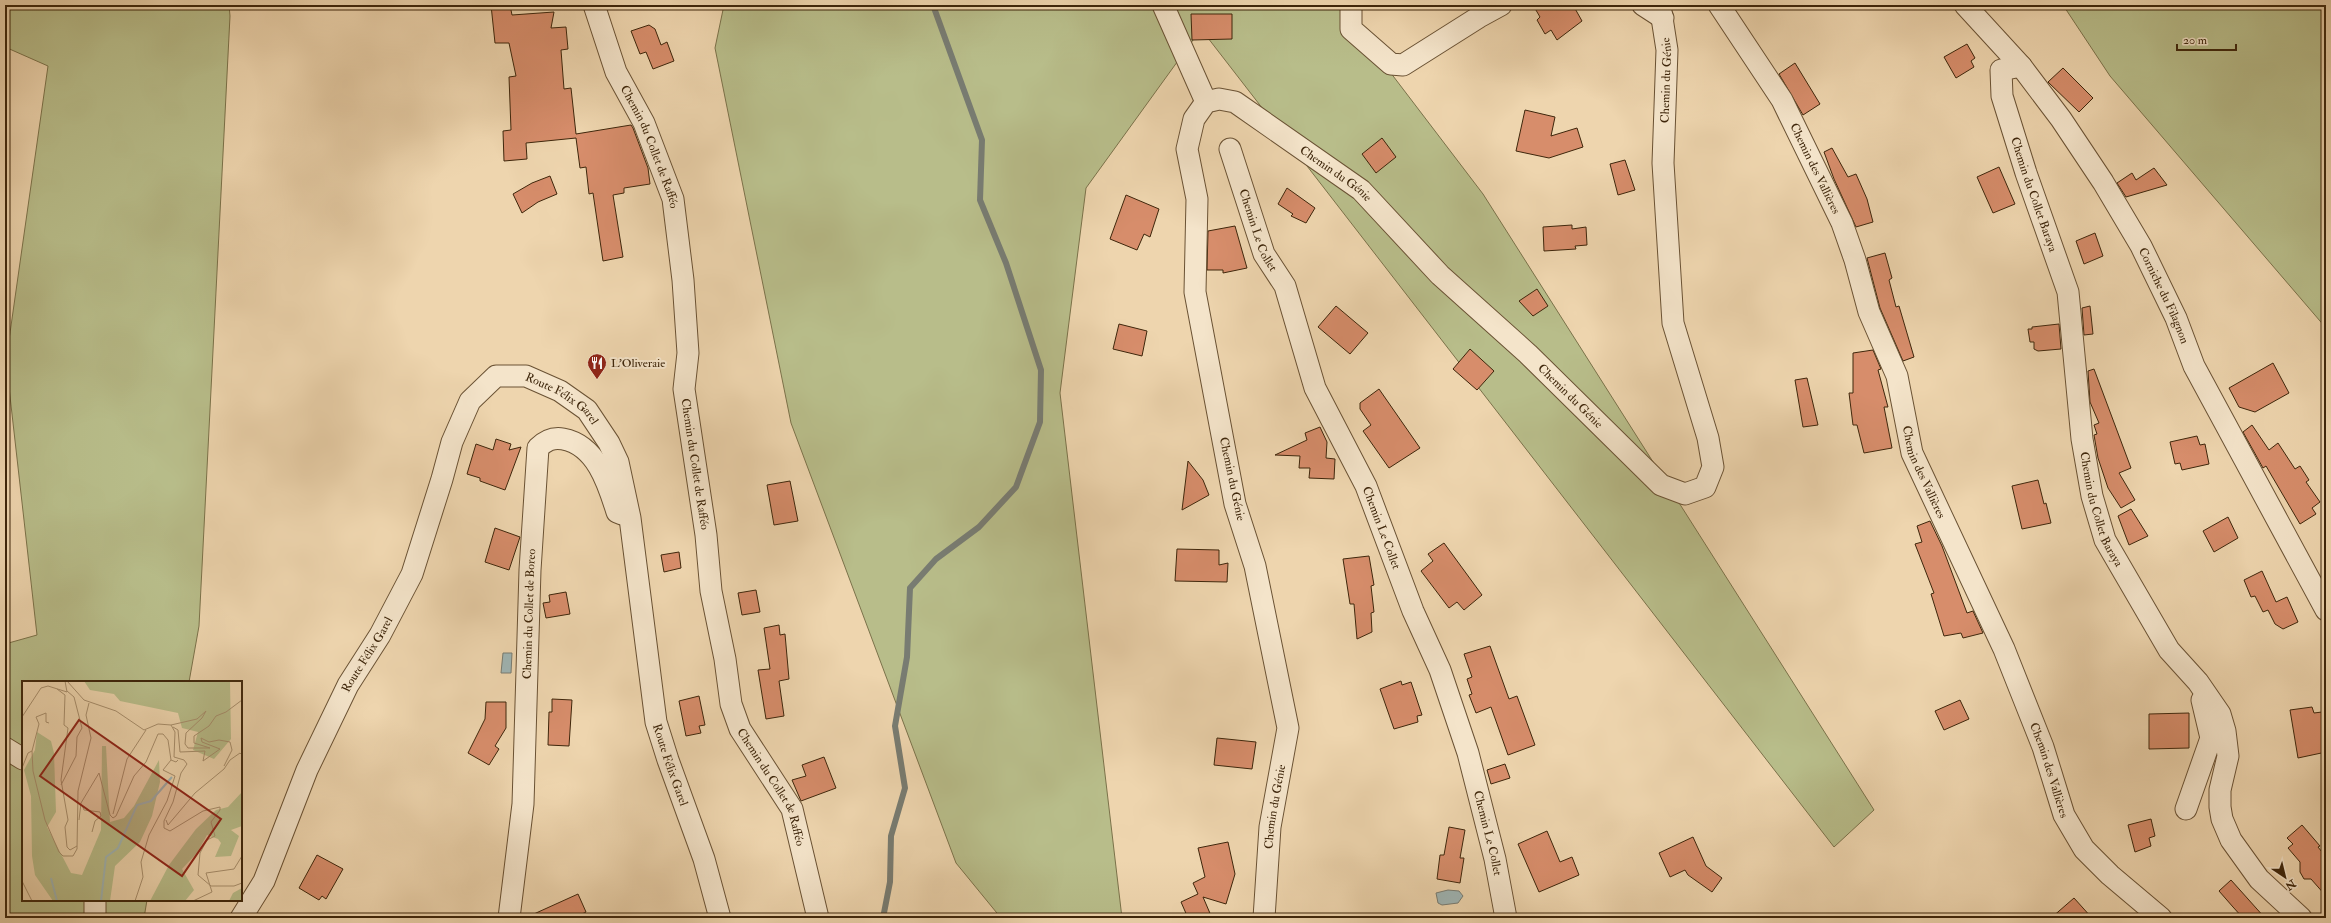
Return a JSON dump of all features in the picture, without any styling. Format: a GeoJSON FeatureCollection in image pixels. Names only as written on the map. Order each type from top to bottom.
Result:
{"type":"FeatureCollection","features":[{"type":"Feature","properties":{"kind":"street","name":"Chemin du Collet de Rafféo"},"geometry":{"type":"LineString","coordinates":[[594,5],[616,72],[644,123],[673,199],[683,280],[688,353],[684,390],[706,535],[711,591],[725,659],[731,704],[740,729],[792,809],[818,918]]}},
{"type":"Feature","properties":{"kind":"street"},"geometry":{"type":"LineString","coordinates":[[1163,5],[1206,102]]}},
{"type":"Feature","properties":{"kind":"street"},"geometry":{"type":"LineString","coordinates":[[1351,5],[1351,28],[1391,64],[1403,65],[1479,16],[1501,5]]}},
{"type":"Feature","properties":{"kind":"street"},"geometry":{"type":"LineString","coordinates":[[1643,5],[1662,12]]}},
{"type":"Feature","properties":{"kind":"street","name":"Chemin des Vallières"},"geometry":{"type":"LineString","coordinates":[[1719,5],[1782,100],[1842,223],[1855,260],[1868,312],[1897,376],[1912,452],[2004,649],[2043,747],[2064,816],[2084,849],[2110,875],[2161,918]]}},
{"type":"Feature","properties":{"kind":"street","name":"Corniche du Filagnon"},"geometry":{"type":"LineString","coordinates":[[1965,5],[2021,66],[2061,119],[2103,182],[2141,246],[2176,318],[2194,366],[2326,610]]}},
{"type":"Feature","properties":{"kind":"street","name":"Chemin du Génie"},"geometry":{"type":"LineString","coordinates":[[1264,918],[1270,827],[1288,728],[1255,566],[1235,504],[1195,292],[1197,199],[1187,149],[1194,119],[1206,102],[1219,98],[1235,102],[1362,190],[1440,275],[1528,354],[1661,485],[1685,494],[1705,487],[1713,467],[1708,438],[1673,323],[1663,163],[1667,50],[1662,12]]}},
{"type":"Feature","properties":{"kind":"street","name":"Chemin du Collet Baraya"},"geometry":{"type":"LineString","coordinates":[[2021,66],[2001,70],[2002,96],[2026,173],[2068,292],[2082,439],[2092,496],[2105,540],[2127,582],[2170,650],[2198,682],[2220,714],[2225,731],[2228,756],[2220,790],[2220,807],[2222,819],[2231,840],[2259,879],[2301,918]]}},
{"type":"Feature","properties":{"kind":"street","name":"Chemin Le Collet"},"geometry":{"type":"LineString","coordinates":[[1230,149],[1264,254],[1285,286],[1315,388],[1366,486],[1413,612],[1440,670],[1468,753],[1494,859],[1506,918]]}},
{"type":"Feature","properties":{"kind":"street","name":"Route Félix Garel"},"geometry":{"type":"LineString","coordinates":[[241,918],[264,881],[307,770],[348,685],[380,635],[412,574],[452,442],[470,401],[496,376],[526,376],[560,391],[571,398],[587,410],[610,443],[618,462],[630,518],[656,722],[668,760],[704,859],[720,918]]}},
{"type":"Feature","properties":{"kind":"street","name":"Chemin du Collet de Boreo"},"geometry":{"type":"LineString","coordinates":[[509,918],[523,804],[530,570],[538,448],[545,441],[558,438],[571,440],[583,447],[595,460],[603,474],[617,512],[630,518]]}},
{"type":"Feature","properties":{"kind":"street"},"geometry":{"type":"LineString","coordinates":[[2186,809],[2211,738],[2198,682]]}},
{"type":"Feature","properties":{"kind":"street"},"geometry":{"type":"LineString","coordinates":[[5,748],[22,758]]}},
{"type":"Feature","properties":{"kind":"street"},"geometry":{"type":"LineString","coordinates":[[94,918],[95,901]]}},
{"type":"Feature","properties":{"kind":"green space"},"geometry":{"type":"Polygon","coordinates":[[[5,5],[229,5],[230,16],[199,626],[189,681],[22,681],[22,901],[147,901],[144,918],[5,918],[5,644],[37,635],[6,361],[48,66],[5,47],[5,5]]]}},
{"type":"Feature","properties":{"kind":"green space"},"geometry":{"type":"Polygon","coordinates":[[[724,5],[1339,5],[1483,194],[1874,810],[1834,847],[1201,29],[1086,188],[1060,393],[1122,918],[1001,918],[956,863],[791,423],[715,48],[724,5]]]}},
{"type":"Feature","properties":{"kind":"green space"},"geometry":{"type":"Polygon","coordinates":[[[2063,5],[2326,5],[2326,328],[2110,76],[2063,5]]]}},
{"type":"Feature","properties":{"kind":"water"},"geometry":{"type":"Polygon","coordinates":[[[503,653],[512,653],[511,673],[501,673],[503,653]]]}},
{"type":"Feature","properties":{"kind":"water"},"geometry":{"type":"Polygon","coordinates":[[[1448,890],[1459,891],[1463,896],[1458,903],[1442,905],[1438,903],[1436,893],[1448,890]]]}},
{"type":"Feature","properties":{"kind":"building"},"geometry":{"type":"Polygon","coordinates":[[[491,5],[510,5],[512,15],[554,12],[551,28],[566,27],[568,49],[561,50],[564,89],[571,88],[576,134],[631,125],[633,128],[648,168],[650,184],[624,188],[624,193],[613,195],[623,257],[603,261],[593,193],[589,194],[586,167],[580,168],[576,138],[526,143],[527,159],[504,161],[503,131],[511,130],[509,77],[516,76],[509,43],[495,43],[491,5]]]}},
{"type":"Feature","properties":{"kind":"building"},"geometry":{"type":"Polygon","coordinates":[[[1533,5],[1573,5],[1582,21],[1557,40],[1551,30],[1545,34],[1537,20],[1540,17],[1533,5]]]}},
{"type":"Feature","properties":{"kind":"building"},"geometry":{"type":"Polygon","coordinates":[[[1191,14],[1232,14],[1232,39],[1192,40],[1191,14]]]}},
{"type":"Feature","properties":{"kind":"building"},"geometry":{"type":"Polygon","coordinates":[[[649,25],[655,29],[661,45],[667,42],[674,61],[653,69],[646,52],[640,54],[631,31],[649,25]]]}},
{"type":"Feature","properties":{"kind":"building"},"geometry":{"type":"Polygon","coordinates":[[[1967,44],[1975,58],[1971,61],[1974,67],[1956,78],[1944,57],[1967,44]]]}},
{"type":"Feature","properties":{"kind":"building"},"geometry":{"type":"Polygon","coordinates":[[[1795,63],[1820,104],[1803,115],[1779,74],[1795,63]]]}},
{"type":"Feature","properties":{"kind":"building"},"geometry":{"type":"Polygon","coordinates":[[[2063,68],[2093,98],[2079,112],[2048,82],[2063,68]]]}},
{"type":"Feature","properties":{"kind":"building"},"geometry":{"type":"Polygon","coordinates":[[[1525,110],[1555,117],[1551,136],[1577,128],[1583,147],[1549,158],[1516,151],[1525,110]]]}},
{"type":"Feature","properties":{"kind":"building"},"geometry":{"type":"Polygon","coordinates":[[[1382,138],[1396,157],[1376,173],[1362,154],[1382,138]]]}},
{"type":"Feature","properties":{"kind":"building"},"geometry":{"type":"Polygon","coordinates":[[[1832,148],[1848,177],[1856,174],[1867,199],[1873,222],[1856,227],[1834,179],[1824,152],[1832,148]]]}},
{"type":"Feature","properties":{"kind":"building"},"geometry":{"type":"Polygon","coordinates":[[[1625,160],[1635,190],[1618,195],[1610,164],[1625,160]]]}},
{"type":"Feature","properties":{"kind":"building"},"geometry":{"type":"Polygon","coordinates":[[[1999,167],[2015,204],[1993,213],[1977,177],[1999,167]]]}},
{"type":"Feature","properties":{"kind":"building"},"geometry":{"type":"Polygon","coordinates":[[[2154,168],[2167,185],[2126,197],[2117,183],[2132,173],[2136,180],[2154,168]]]}},
{"type":"Feature","properties":{"kind":"building"},"geometry":{"type":"Polygon","coordinates":[[[550,176],[557,194],[538,202],[522,213],[513,194],[532,183],[550,176]]]}},
{"type":"Feature","properties":{"kind":"building"},"geometry":{"type":"Polygon","coordinates":[[[1287,188],[1315,208],[1306,223],[1291,216],[1293,214],[1278,204],[1287,188]]]}},
{"type":"Feature","properties":{"kind":"building"},"geometry":{"type":"Polygon","coordinates":[[[1126,195],[1159,209],[1150,237],[1144,234],[1137,250],[1110,239],[1126,195]]]}},
{"type":"Feature","properties":{"kind":"building"},"geometry":{"type":"Polygon","coordinates":[[[1572,225],[1572,229],[1586,227],[1587,245],[1575,246],[1576,249],[1544,251],[1543,227],[1572,225]]]}},
{"type":"Feature","properties":{"kind":"building"},"geometry":{"type":"Polygon","coordinates":[[[1235,226],[1247,268],[1223,273],[1223,270],[1207,270],[1208,231],[1235,226]]]}},
{"type":"Feature","properties":{"kind":"building"},"geometry":{"type":"Polygon","coordinates":[[[2095,233],[2103,256],[2084,264],[2076,241],[2095,233]]]}},
{"type":"Feature","properties":{"kind":"building"},"geometry":{"type":"Polygon","coordinates":[[[1885,253],[1892,278],[1889,280],[1896,307],[1899,306],[1914,357],[1903,361],[1880,308],[1867,258],[1885,253]]]}},
{"type":"Feature","properties":{"kind":"building"},"geometry":{"type":"Polygon","coordinates":[[[1537,289],[1548,306],[1533,316],[1519,301],[1537,289]]]}},
{"type":"Feature","properties":{"kind":"building"},"geometry":{"type":"Polygon","coordinates":[[[1336,306],[1368,333],[1350,354],[1318,327],[1336,306]]]}},
{"type":"Feature","properties":{"kind":"building"},"geometry":{"type":"Polygon","coordinates":[[[2090,306],[2093,334],[2084,335],[2082,308],[2090,306]]]}},
{"type":"Feature","properties":{"kind":"building"},"geometry":{"type":"Polygon","coordinates":[[[1119,324],[1147,331],[1142,356],[1113,349],[1119,324]]]}},
{"type":"Feature","properties":{"kind":"building"},"geometry":{"type":"Polygon","coordinates":[[[2059,324],[2061,349],[2038,351],[2034,349],[2034,342],[2030,342],[2028,329],[2032,329],[2032,327],[2059,324]]]}},
{"type":"Feature","properties":{"kind":"building"},"geometry":{"type":"Polygon","coordinates":[[[1470,349],[1494,371],[1477,390],[1453,369],[1470,349]]]}},
{"type":"Feature","properties":{"kind":"building"},"geometry":{"type":"Polygon","coordinates":[[[1873,350],[1881,369],[1878,370],[1888,407],[1884,407],[1892,448],[1864,453],[1857,425],[1853,425],[1849,393],[1853,393],[1853,353],[1873,350]]]}},
{"type":"Feature","properties":{"kind":"building"},"geometry":{"type":"Polygon","coordinates":[[[2273,363],[2289,393],[2255,412],[2239,407],[2229,388],[2273,363]]]}},
{"type":"Feature","properties":{"kind":"building"},"geometry":{"type":"Polygon","coordinates":[[[2094,369],[2131,468],[2119,473],[2135,500],[2121,508],[2108,488],[2098,458],[2094,435],[2097,434],[2094,425],[2099,423],[2090,402],[2088,371],[2094,369]]]}},
{"type":"Feature","properties":{"kind":"building"},"geometry":{"type":"Polygon","coordinates":[[[1807,378],[1818,425],[1803,427],[1795,380],[1807,378]]]}},
{"type":"Feature","properties":{"kind":"building"},"geometry":{"type":"Polygon","coordinates":[[[1379,389],[1420,448],[1389,468],[1363,431],[1371,425],[1360,409],[1360,403],[1379,389]]]}},
{"type":"Feature","properties":{"kind":"building"},"geometry":{"type":"Polygon","coordinates":[[[2252,425],[2269,450],[2278,443],[2295,469],[2300,466],[2309,480],[2306,482],[2320,502],[2312,508],[2316,514],[2300,524],[2266,466],[2263,468],[2243,432],[2252,425]]]}},
{"type":"Feature","properties":{"kind":"building"},"geometry":{"type":"Polygon","coordinates":[[[1320,427],[1327,442],[1326,458],[1335,459],[1334,479],[1309,478],[1310,468],[1299,468],[1300,456],[1275,455],[1307,440],[1305,433],[1320,427]]]}},
{"type":"Feature","properties":{"kind":"building"},"geometry":{"type":"Polygon","coordinates":[[[2197,436],[2200,445],[2205,444],[2209,464],[2182,470],[2180,463],[2175,464],[2170,442],[2197,436]]]}},
{"type":"Feature","properties":{"kind":"building"},"geometry":{"type":"Polygon","coordinates":[[[496,439],[511,444],[509,450],[521,447],[505,490],[480,481],[480,478],[467,474],[476,444],[493,450],[496,439]]]}},
{"type":"Feature","properties":{"kind":"building"},"geometry":{"type":"Polygon","coordinates":[[[1188,461],[1203,480],[1209,495],[1182,510],[1188,461]]]}},
{"type":"Feature","properties":{"kind":"building"},"geometry":{"type":"Polygon","coordinates":[[[2038,480],[2044,504],[2046,503],[2051,523],[2022,529],[2012,486],[2038,480]]]}},
{"type":"Feature","properties":{"kind":"building"},"geometry":{"type":"Polygon","coordinates":[[[790,481],[798,521],[774,525],[767,485],[790,481]]]}},
{"type":"Feature","properties":{"kind":"building"},"geometry":{"type":"Polygon","coordinates":[[[2131,509],[2148,536],[2129,545],[2118,516],[2131,509]]]}},
{"type":"Feature","properties":{"kind":"building"},"geometry":{"type":"Polygon","coordinates":[[[2228,517],[2238,538],[2214,552],[2203,531],[2228,517]]]}},
{"type":"Feature","properties":{"kind":"building"},"geometry":{"type":"Polygon","coordinates":[[[1930,521],[1942,546],[1967,613],[1973,611],[1983,633],[1963,638],[1961,633],[1944,636],[1931,594],[1934,593],[1915,544],[1922,542],[1917,526],[1930,521]]]}},
{"type":"Feature","properties":{"kind":"building"},"geometry":{"type":"Polygon","coordinates":[[[495,528],[520,537],[509,570],[485,562],[495,528]]]}},
{"type":"Feature","properties":{"kind":"building"},"geometry":{"type":"Polygon","coordinates":[[[1444,543],[1482,595],[1464,610],[1457,602],[1449,608],[1421,571],[1433,561],[1428,554],[1444,543]]]}},
{"type":"Feature","properties":{"kind":"building"},"geometry":{"type":"Polygon","coordinates":[[[1177,549],[1219,550],[1219,565],[1228,563],[1227,582],[1175,581],[1177,549]]]}},
{"type":"Feature","properties":{"kind":"building"},"geometry":{"type":"Polygon","coordinates":[[[679,552],[681,568],[664,572],[661,555],[679,552]]]}},
{"type":"Feature","properties":{"kind":"building"},"geometry":{"type":"Polygon","coordinates":[[[1369,556],[1374,585],[1371,586],[1374,612],[1371,613],[1372,632],[1357,639],[1354,604],[1350,604],[1343,559],[1369,556]]]}},
{"type":"Feature","properties":{"kind":"building"},"geometry":{"type":"Polygon","coordinates":[[[2262,571],[2276,602],[2287,597],[2298,622],[2283,629],[2275,624],[2268,610],[2263,612],[2255,596],[2251,597],[2244,580],[2262,571]]]}},
{"type":"Feature","properties":{"kind":"building"},"geometry":{"type":"Polygon","coordinates":[[[756,590],[760,612],[742,615],[738,593],[756,590]]]}},
{"type":"Feature","properties":{"kind":"building"},"geometry":{"type":"Polygon","coordinates":[[[566,592],[570,614],[546,618],[543,603],[550,602],[549,595],[566,592]]]}},
{"type":"Feature","properties":{"kind":"building"},"geometry":{"type":"Polygon","coordinates":[[[779,625],[780,635],[785,634],[789,679],[779,681],[784,716],[766,719],[758,670],[770,669],[764,628],[779,625]]]}},
{"type":"Feature","properties":{"kind":"building"},"geometry":{"type":"Polygon","coordinates":[[[1490,646],[1509,699],[1517,696],[1535,745],[1508,755],[1491,707],[1476,713],[1469,695],[1472,694],[1467,679],[1472,677],[1464,654],[1490,646]]]}},
{"type":"Feature","properties":{"kind":"building"},"geometry":{"type":"Polygon","coordinates":[[[1401,681],[1402,685],[1411,682],[1422,715],[1417,716],[1418,722],[1394,729],[1380,689],[1401,681]]]}},
{"type":"Feature","properties":{"kind":"building"},"geometry":{"type":"Polygon","coordinates":[[[699,696],[705,725],[699,726],[701,733],[686,736],[679,701],[699,696]]]}},
{"type":"Feature","properties":{"kind":"building"},"geometry":{"type":"Polygon","coordinates":[[[552,699],[572,700],[569,746],[548,745],[549,712],[552,712],[552,699]]]}},
{"type":"Feature","properties":{"kind":"building"},"geometry":{"type":"Polygon","coordinates":[[[1960,700],[1969,719],[1944,730],[1935,711],[1960,700]]]}},
{"type":"Feature","properties":{"kind":"building"},"geometry":{"type":"Polygon","coordinates":[[[486,702],[506,702],[506,728],[495,746],[499,749],[489,765],[468,753],[485,719],[486,702]]]}},
{"type":"Feature","properties":{"kind":"building"},"geometry":{"type":"Polygon","coordinates":[[[2312,707],[2314,713],[2322,712],[2326,731],[2326,752],[2298,758],[2290,710],[2312,707]]]}},
{"type":"Feature","properties":{"kind":"building"},"geometry":{"type":"Polygon","coordinates":[[[2189,713],[2189,748],[2149,749],[2149,714],[2189,713]]]}},
{"type":"Feature","properties":{"kind":"building"},"geometry":{"type":"Polygon","coordinates":[[[1217,738],[1256,742],[1252,769],[1214,765],[1217,738]]]}},
{"type":"Feature","properties":{"kind":"building"},"geometry":{"type":"Polygon","coordinates":[[[824,757],[836,788],[801,801],[792,780],[806,776],[802,765],[824,757]]]}},
{"type":"Feature","properties":{"kind":"building"},"geometry":{"type":"Polygon","coordinates":[[[1505,764],[1510,778],[1491,784],[1487,770],[1505,764]]]}},
{"type":"Feature","properties":{"kind":"building"},"geometry":{"type":"Polygon","coordinates":[[[2151,819],[2155,836],[2149,838],[2151,846],[2135,852],[2128,825],[2151,819]]]}},
{"type":"Feature","properties":{"kind":"building"},"geometry":{"type":"Polygon","coordinates":[[[2302,825],[2320,846],[2318,847],[2326,857],[2326,896],[2311,879],[2304,879],[2300,872],[2300,862],[2288,848],[2293,844],[2287,838],[2302,825]]]}},
{"type":"Feature","properties":{"kind":"building"},"geometry":{"type":"Polygon","coordinates":[[[1449,827],[1465,830],[1460,858],[1464,858],[1460,883],[1437,879],[1440,855],[1444,855],[1449,827]]]}},
{"type":"Feature","properties":{"kind":"building"},"geometry":{"type":"Polygon","coordinates":[[[1547,831],[1560,862],[1572,857],[1579,875],[1539,892],[1518,844],[1547,831]]]}},
{"type":"Feature","properties":{"kind":"building"},"geometry":{"type":"Polygon","coordinates":[[[1693,837],[1706,866],[1722,878],[1712,892],[1688,875],[1685,870],[1670,877],[1659,853],[1693,837]]]}},
{"type":"Feature","properties":{"kind":"building"},"geometry":{"type":"Polygon","coordinates":[[[1228,842],[1235,874],[1226,904],[1203,897],[1212,918],[1188,918],[1181,902],[1198,894],[1193,883],[1205,877],[1198,848],[1228,842]]]}},
{"type":"Feature","properties":{"kind":"building"},"geometry":{"type":"Polygon","coordinates":[[[317,855],[343,869],[326,899],[322,896],[319,900],[299,888],[317,855]]]}},
{"type":"Feature","properties":{"kind":"building"},"geometry":{"type":"Polygon","coordinates":[[[2231,880],[2265,918],[2243,918],[2233,907],[2219,891],[2231,880]]]}},
{"type":"Feature","properties":{"kind":"building"},"geometry":{"type":"Polygon","coordinates":[[[578,894],[586,912],[574,918],[525,918],[578,894]]]}},
{"type":"Feature","properties":{"kind":"building"},"geometry":{"type":"Polygon","coordinates":[[[2074,898],[2092,918],[2051,918],[2074,898]]]}},
{"type":"Feature","properties":{"kind":"waterway"},"geometry":{"type":"LineString","coordinates":[[883,918],[890,882],[891,836],[905,788],[895,726],[907,657],[910,588],[936,559],[979,527],[1016,487],[1040,422],[1041,370],[1006,263],[980,200],[982,140],[933,5]]}},
{"type":"Feature","properties":{"kind":"place","name":"L'Oliveraie"},"geometry":{"type":"Point","coordinates":[597,380]}}]}
